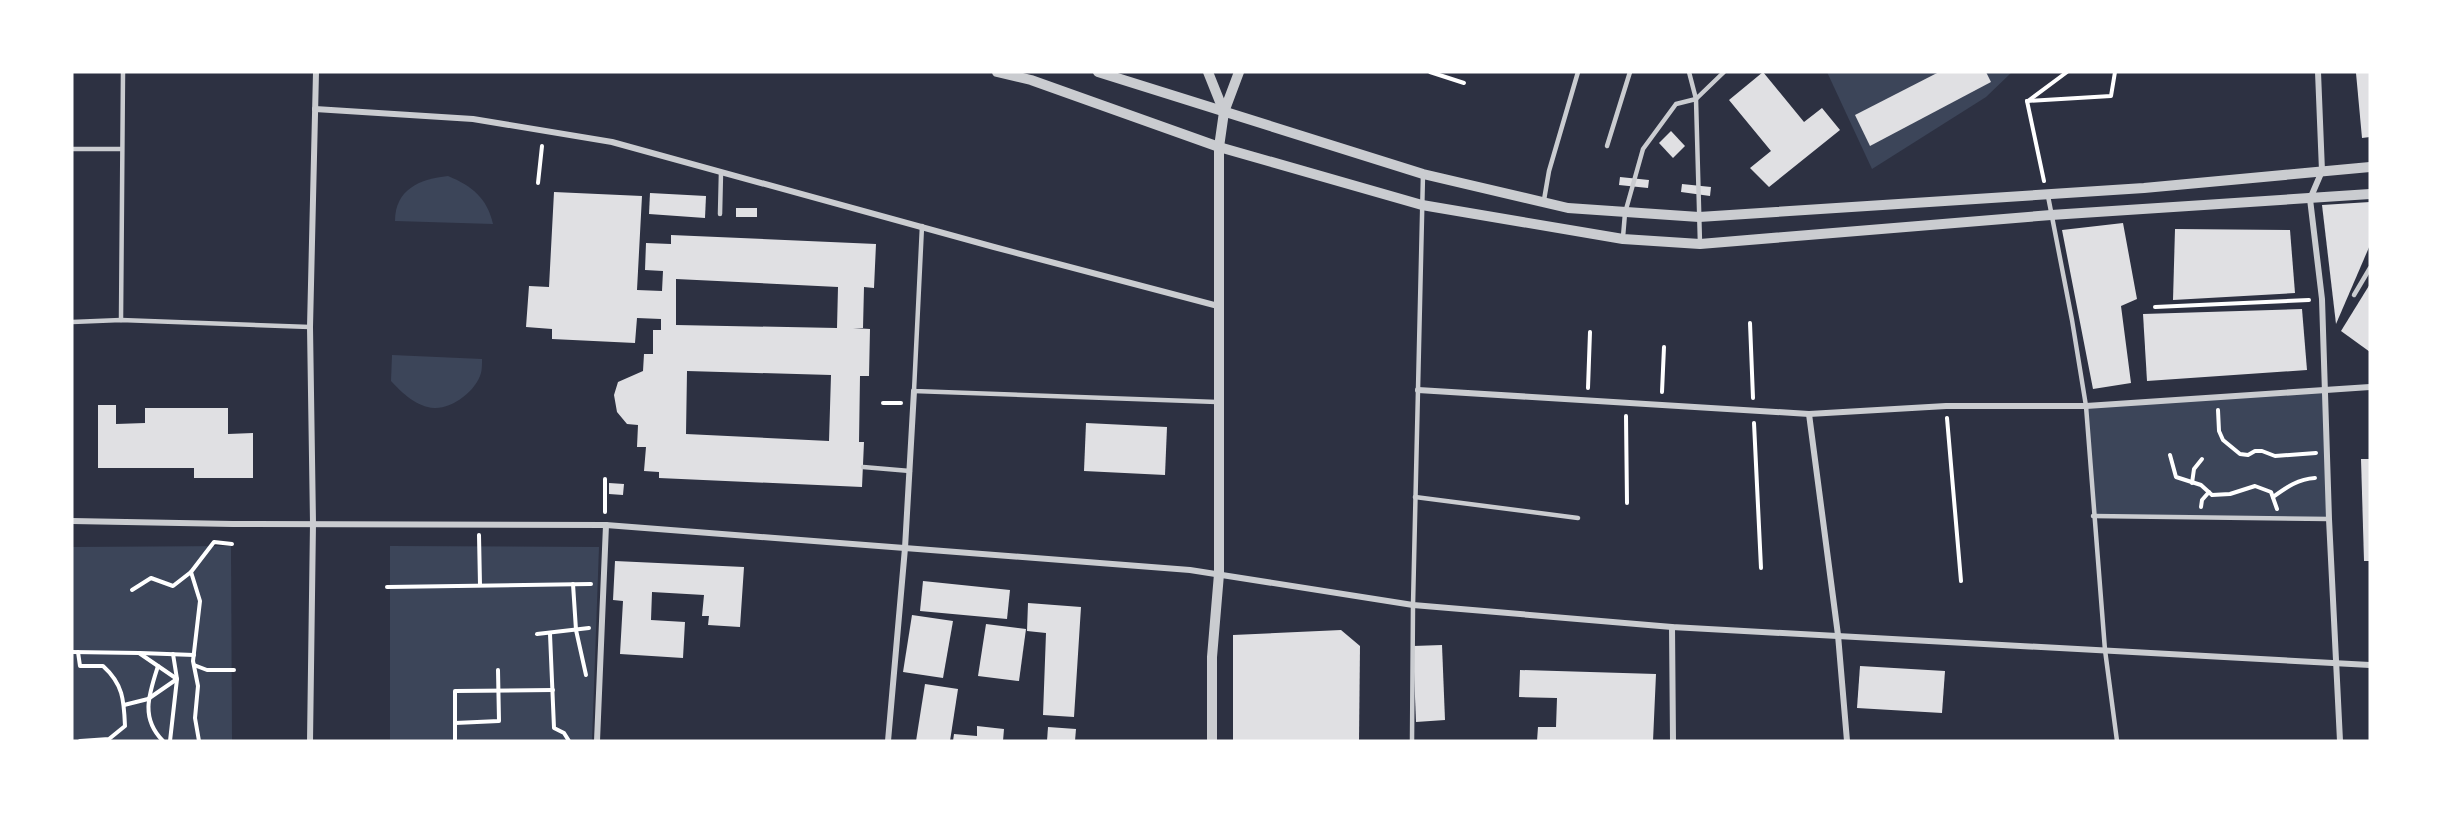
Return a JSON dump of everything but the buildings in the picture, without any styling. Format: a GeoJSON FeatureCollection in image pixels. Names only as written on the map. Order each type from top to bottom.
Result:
{"type":"FeatureCollection","features":[{"type":"Feature","properties":{"kind":"street"},"geometry":{"type":"LineString","coordinates":[[310,741],[313,523],[310,327],[316,72]]}},
{"type":"Feature","properties":{"kind":"street"},"geometry":{"type":"LineString","coordinates":[[997,72],[1031,76],[1219,147],[1422,205],[1623,239],[1700,244],[2051,215],[2370,194]]}},
{"type":"Feature","properties":{"kind":"street"},"geometry":{"type":"LineString","coordinates":[[1098,72],[1423,174],[1568,208],[1625,213],[1699,217],[2144,188],[2370,167]]}},
{"type":"Feature","properties":{"kind":"street"},"geometry":{"type":"LineString","coordinates":[[1208,72],[1224,112]]}},
{"type":"Feature","properties":{"kind":"street"},"geometry":{"type":"LineString","coordinates":[[1212,741],[1212,657],[1219,574],[1217,402],[1219,147],[1224,112],[1239,72]]}},
{"type":"Feature","properties":{"kind":"street"},"geometry":{"type":"LineString","coordinates":[[2318,72],[2322,171],[2310,199],[2322,299],[2329,519],[2340,741]]}},
{"type":"Feature","properties":{"kind":"street"},"geometry":{"type":"LineString","coordinates":[[315,109],[473,119],[612,142],[922,226],[994,248],[1218,306]]}},
{"type":"Feature","properties":{"kind":"street"},"geometry":{"type":"LineString","coordinates":[[1418,390],[1809,414],[1946,406],[2086,406],[2370,387]]}},
{"type":"Feature","properties":{"kind":"street"},"geometry":{"type":"LineString","coordinates":[[888,741],[905,548],[914,392]]}},
{"type":"Feature","properties":{"kind":"street"},"geometry":{"type":"LineString","coordinates":[[1809,414],[1838,635],[1847,741]]}},
{"type":"Feature","properties":{"kind":"street"},"geometry":{"type":"LineString","coordinates":[[72,521],[606,525],[1190,570],[1413,605],[1672,627],[2370,665]]}},
{"type":"Feature","properties":{"kind":"street"},"geometry":{"type":"LineString","coordinates":[[597,741],[606,525]]}},
{"type":"Feature","properties":{"kind":"street"},"geometry":{"type":"LineString","coordinates":[[1672,627],[1673,741]]}},
{"type":"Feature","properties":{"kind":"lane"},"geometry":{"type":"LineString","coordinates":[[121,321],[123,72]]}},
{"type":"Feature","properties":{"kind":"lane"},"geometry":{"type":"LineString","coordinates":[[1544,203],[1549,171],[1578,72]]}},
{"type":"Feature","properties":{"kind":"lane"},"geometry":{"type":"LineString","coordinates":[[1607,146],[1630,72]]}},
{"type":"Feature","properties":{"kind":"lane"},"geometry":{"type":"LineString","coordinates":[[1689,72],[1696,99],[1700,244]]}},
{"type":"Feature","properties":{"kind":"lane"},"geometry":{"type":"LineString","coordinates":[[1623,239],[1625,213],[1643,149],[1676,104],[1696,99],[1724,72]]}},
{"type":"Feature","properties":{"kind":"lane"},"geometry":{"type":"LineString","coordinates":[[72,149],[121,149]]}},
{"type":"Feature","properties":{"kind":"lane"},"geometry":{"type":"LineString","coordinates":[[720,214],[721,172]]}},
{"type":"Feature","properties":{"kind":"lane"},"geometry":{"type":"LineString","coordinates":[[1412,741],[1423,174]]}},
{"type":"Feature","properties":{"kind":"lane"},"geometry":{"type":"LineString","coordinates":[[2047,193],[2086,406],[2105,650],[2117,741]]}},
{"type":"Feature","properties":{"kind":"lane"},"geometry":{"type":"LineString","coordinates":[[922,226],[914,392],[1217,402]]}},
{"type":"Feature","properties":{"kind":"lane"},"geometry":{"type":"LineString","coordinates":[[2354,295],[2370,268]]}},
{"type":"Feature","properties":{"kind":"lane"},"geometry":{"type":"LineString","coordinates":[[72,321],[310,327]]}},
{"type":"Feature","properties":{"kind":"lane"},"geometry":{"type":"LineString","coordinates":[[863,467],[910,471]]}},
{"type":"Feature","properties":{"kind":"lane"},"geometry":{"type":"LineString","coordinates":[[1415,497],[1578,518]]}},
{"type":"Feature","properties":{"kind":"lane"},"geometry":{"type":"LineString","coordinates":[[2093,516],[2329,519]]}},
{"type":"Feature","properties":{"kind":"path"},"geometry":{"type":"LineString","coordinates":[[1430,72],[1464,83]]}},
{"type":"Feature","properties":{"kind":"path"},"geometry":{"type":"LineString","coordinates":[[2027,101],[2067,72]]}},
{"type":"Feature","properties":{"kind":"path"},"geometry":{"type":"LineString","coordinates":[[2027,101],[2111,96],[2115,72]]}},
{"type":"Feature","properties":{"kind":"path"},"geometry":{"type":"LineString","coordinates":[[2027,101],[2047,193]]}},
{"type":"Feature","properties":{"kind":"path"},"geometry":{"type":"LineString","coordinates":[[537,183],[542,146]]}},
{"type":"Feature","properties":{"kind":"path"},"geometry":{"type":"LineString","coordinates":[[2155,307],[2322,299]]}},
{"type":"Feature","properties":{"kind":"path"},"geometry":{"type":"LineString","coordinates":[[1749,324],[1761,568]]}},
{"type":"Feature","properties":{"kind":"path"},"geometry":{"type":"LineString","coordinates":[[1588,401],[1590,332]]}},
{"type":"Feature","properties":{"kind":"path"},"geometry":{"type":"LineString","coordinates":[[1661,405],[1664,347]]}},
{"type":"Feature","properties":{"kind":"path"},"geometry":{"type":"LineString","coordinates":[[2217,399],[2223,440],[2240,454],[2248,455],[2255,451],[2262,451],[2275,456],[2299,456],[2328,452]]}},
{"type":"Feature","properties":{"kind":"path"},"geometry":{"type":"LineString","coordinates":[[1625,403],[1627,503]]}},
{"type":"Feature","properties":{"kind":"path"},"geometry":{"type":"LineString","coordinates":[[1946,406],[1961,581]]}},
{"type":"Feature","properties":{"kind":"path"},"geometry":{"type":"LineString","coordinates":[[2170,455],[2176,477],[2201,485],[2212,495],[2230,494],[2255,486],[2271,492],[2277,505],[2278,519]]}},
{"type":"Feature","properties":{"kind":"path"},"geometry":{"type":"LineString","coordinates":[[2192,483],[2194,469],[2202,459]]}},
{"type":"Feature","properties":{"kind":"path"},"geometry":{"type":"LineString","coordinates":[[2273,497],[2289,485],[2304,478],[2329,477]]}},
{"type":"Feature","properties":{"kind":"path"},"geometry":{"type":"LineString","coordinates":[[605,479],[606,525]]}},
{"type":"Feature","properties":{"kind":"path"},"geometry":{"type":"LineString","coordinates":[[479,524],[480,585]]}},
{"type":"Feature","properties":{"kind":"path"},"geometry":{"type":"LineString","coordinates":[[132,590],[151,578],[173,586],[191,572],[214,542],[232,544]]}},
{"type":"Feature","properties":{"kind":"path"},"geometry":{"type":"LineString","coordinates":[[191,572],[200,601],[194,654],[198,686],[195,718],[199,741]]}},
{"type":"Feature","properties":{"kind":"path"},"geometry":{"type":"LineString","coordinates":[[387,586],[592,584],[592,573]]}},
{"type":"Feature","properties":{"kind":"path"},"geometry":{"type":"LineString","coordinates":[[573,584],[576,630],[587,681]]}},
{"type":"Feature","properties":{"kind":"path"},"geometry":{"type":"LineString","coordinates":[[537,634],[602,626]]}},
{"type":"Feature","properties":{"kind":"path"},"geometry":{"type":"LineString","coordinates":[[550,634],[554,728],[564,734],[569,741]]}},
{"type":"Feature","properties":{"kind":"path"},"geometry":{"type":"LineString","coordinates":[[72,652],[194,654]]}},
{"type":"Feature","properties":{"kind":"path"},"geometry":{"type":"LineString","coordinates":[[78,652],[80,666],[103,666],[116,678],[124,705],[125,726],[109,739],[80,741]]}},
{"type":"Feature","properties":{"kind":"path"},"geometry":{"type":"LineString","coordinates":[[139,653],[177,679]]}},
{"type":"Feature","properties":{"kind":"path"},"geometry":{"type":"LineString","coordinates":[[170,741],[177,679],[174,654]]}},
{"type":"Feature","properties":{"kind":"path"},"geometry":{"type":"LineString","coordinates":[[194,665],[207,670],[234,670]]}},
{"type":"Feature","properties":{"kind":"path"},"geometry":{"type":"LineString","coordinates":[[158,666],[148,699],[153,731],[163,741]]}},
{"type":"Feature","properties":{"kind":"path"},"geometry":{"type":"LineString","coordinates":[[455,723],[499,721],[498,670]]}},
{"type":"Feature","properties":{"kind":"path"},"geometry":{"type":"LineString","coordinates":[[124,705],[148,699],[177,679]]}},
{"type":"Feature","properties":{"kind":"path"},"geometry":{"type":"LineString","coordinates":[[455,741],[455,691],[553,690]]}},
{"type":"Feature","properties":{"kind":"shaded area"},"geometry":{"type":"Polygon","coordinates":[[[1827,72],[2012,72],[1986,97],[1872,169],[1827,72]]]}},
{"type":"Feature","properties":{"kind":"shaded area"},"geometry":{"type":"Polygon","coordinates":[[[448,176],[477,194],[487,207],[493,224],[395,221],[396,210],[404,193],[419,183],[448,176]]]}},
{"type":"Feature","properties":{"kind":"shaded area"},"geometry":{"type":"Polygon","coordinates":[[[392,355],[482,359],[481,371],[474,386],[462,398],[441,408],[428,407],[410,399],[391,381],[392,355]]]}},
{"type":"Feature","properties":{"kind":"shaded area"},"geometry":{"type":"Polygon","coordinates":[[[2324,391],[2329,519],[2093,516],[2086,406],[2324,391]]]}},
{"type":"Feature","properties":{"kind":"shaded area"},"geometry":{"type":"Polygon","coordinates":[[[231,546],[232,741],[72,741],[72,547],[231,546]]]}},
{"type":"Feature","properties":{"kind":"shaded area"},"geometry":{"type":"Polygon","coordinates":[[[390,546],[599,547],[592,741],[390,741],[390,546]]]}}]}
